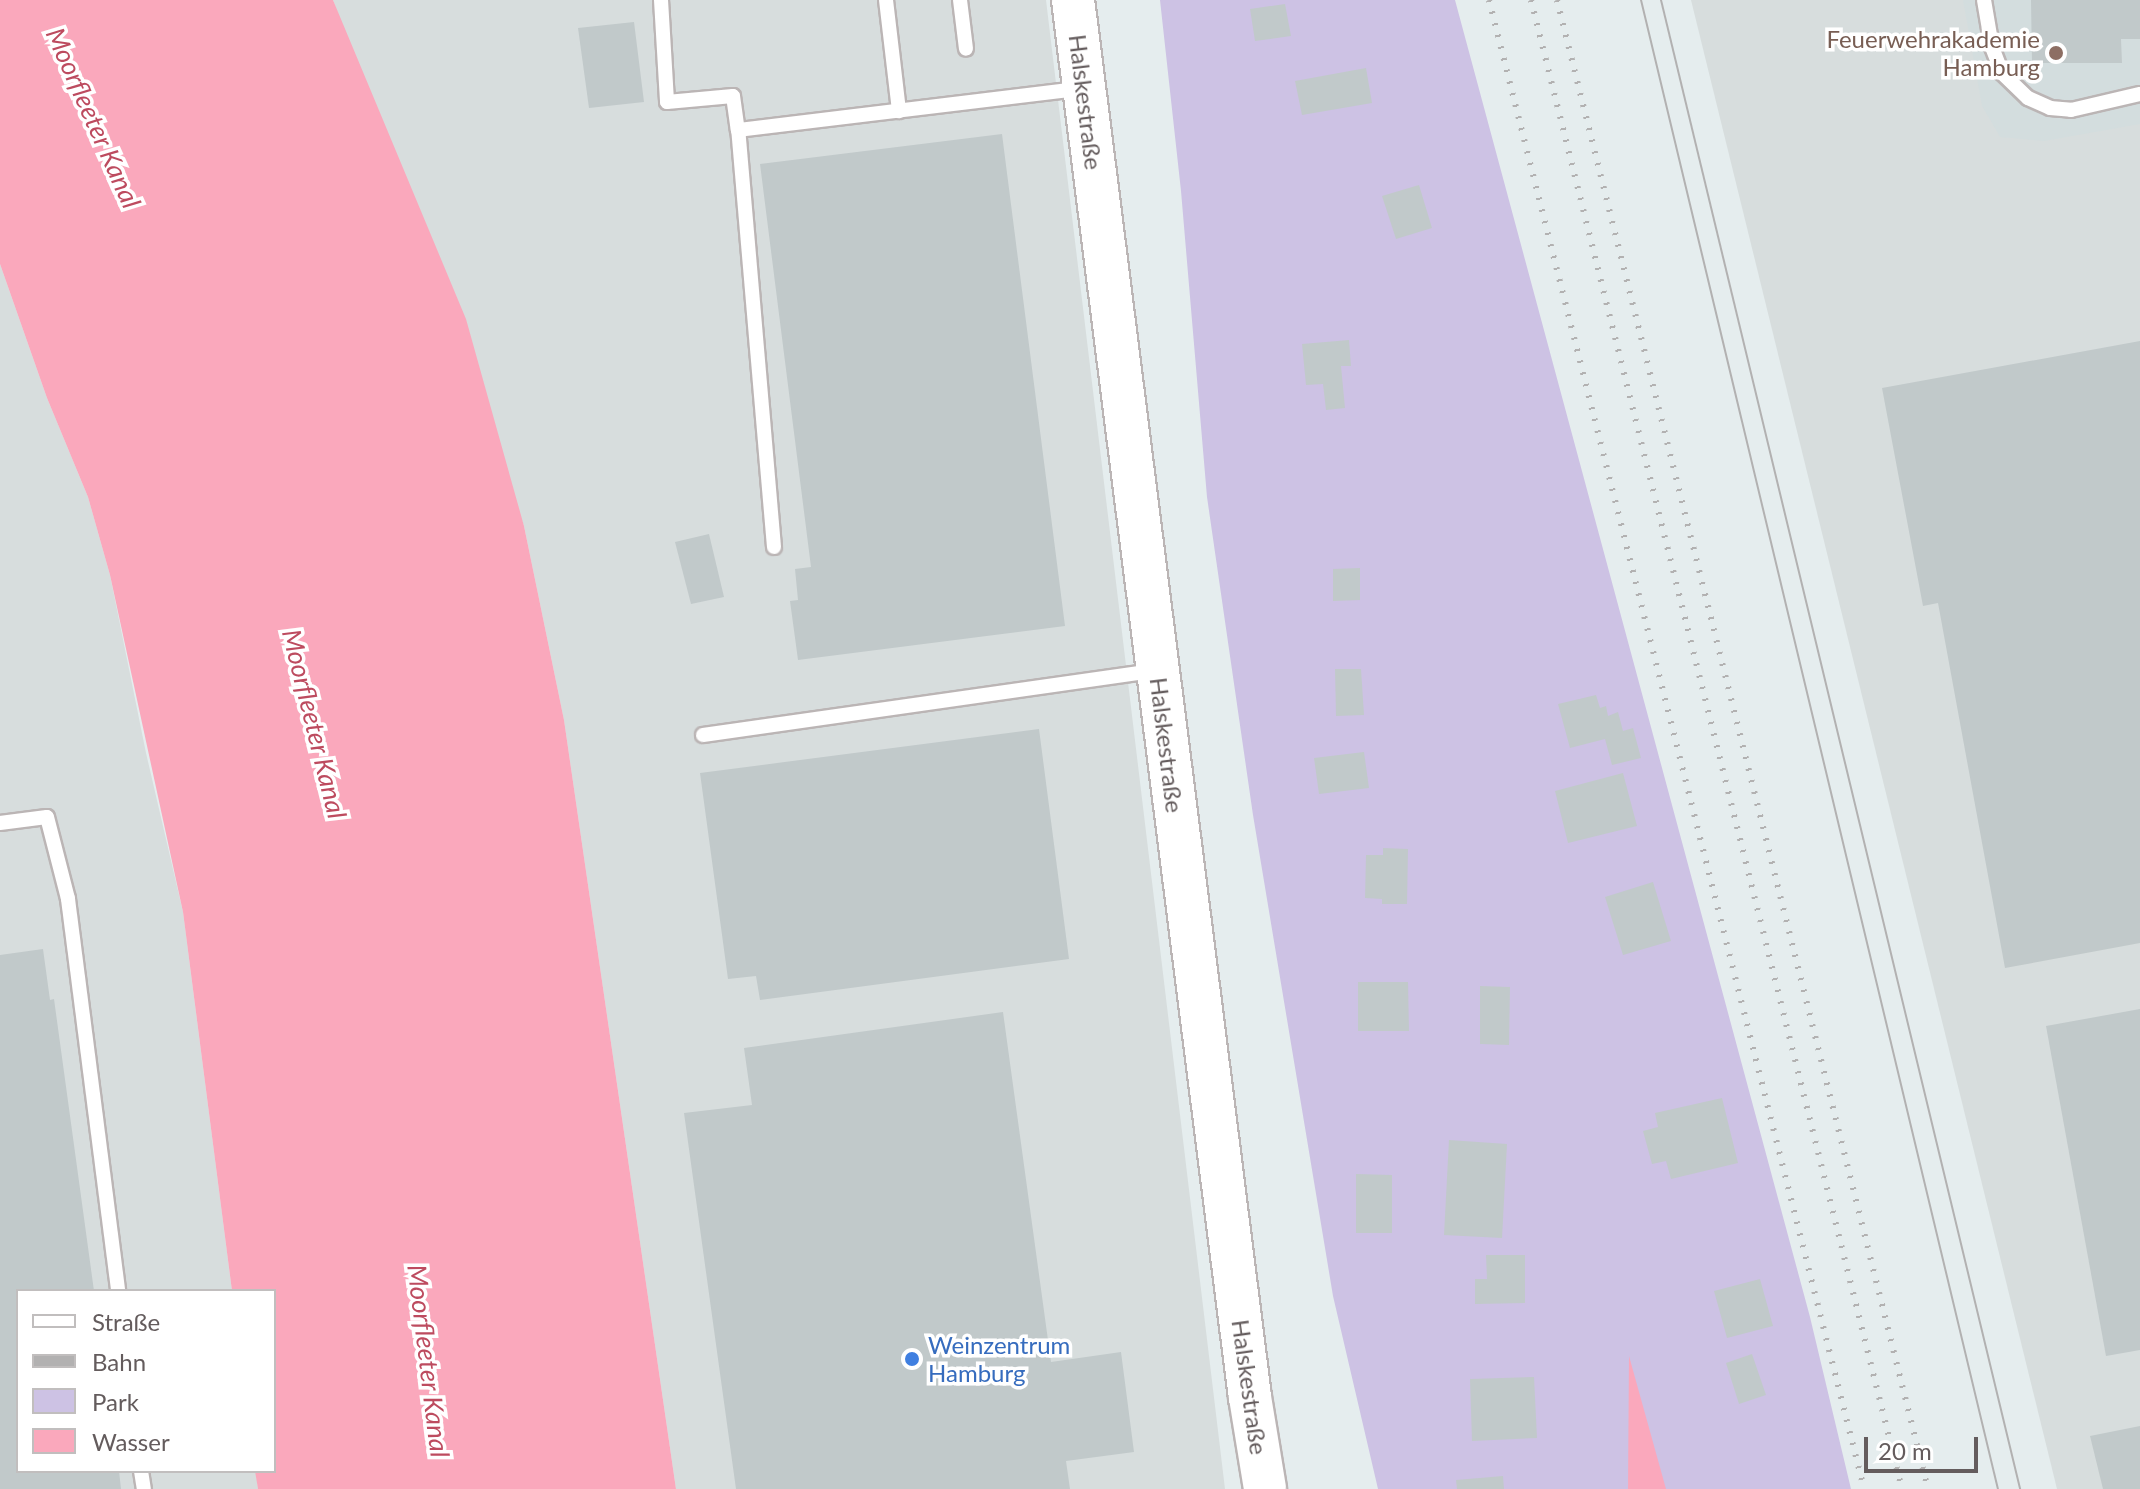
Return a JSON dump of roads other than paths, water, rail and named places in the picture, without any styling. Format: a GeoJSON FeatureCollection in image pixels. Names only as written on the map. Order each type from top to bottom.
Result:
{"type":"FeatureCollection","features":[{"type":"Feature","properties":{"kind":"street","name":"Halskestraße"},"geometry":{"type":"LineString","coordinates":[[1073,0],[1250,1397],[1265,1489]]}},
{"type":"Feature","properties":{"kind":"lane"},"geometry":{"type":"LineString","coordinates":[[661,0],[667,102],[733,96],[774,547]]}},
{"type":"Feature","properties":{"kind":"lane"},"geometry":{"type":"LineString","coordinates":[[886,0],[899,111]]}},
{"type":"Feature","properties":{"kind":"lane"},"geometry":{"type":"LineString","coordinates":[[960,0],[966,49]]}},
{"type":"Feature","properties":{"kind":"lane"},"geometry":{"type":"LineString","coordinates":[[1984,0],[1992,47],[2002,73],[2028,98],[2050,108],[2071,110],[2140,94]]}},
{"type":"Feature","properties":{"kind":"lane"},"geometry":{"type":"LineString","coordinates":[[738,130],[1084,88]]}},
{"type":"Feature","properties":{"kind":"lane"},"geometry":{"type":"LineString","coordinates":[[703,735],[1157,671]]}},
{"type":"Feature","properties":{"kind":"lane"},"geometry":{"type":"LineString","coordinates":[[0,823],[47,817],[64,886],[118,1289]]}},
{"type":"Feature","properties":{"kind":"water","name":"Moorfleeter Kanal"},"geometry":{"type":"Polygon","coordinates":[[[0,0],[333,0],[466,319],[524,526],[564,720],[676,1489],[258,1489],[255,1473],[276,1473],[276,1289],[232,1289],[183,912],[110,575],[88,497],[47,398],[0,264],[0,0]]]}},
{"type":"Feature","properties":{"kind":"water"},"geometry":{"type":"Polygon","coordinates":[[[1629,1356],[1666,1489],[1628,1489],[1629,1356]]]}},
{"type":"Feature","properties":{"kind":"tram line"},"geometry":{"type":"LineString","coordinates":[[1641,0],[1998,1489]]}},
{"type":"Feature","properties":{"kind":"tram line"},"geometry":{"type":"LineString","coordinates":[[1661,0],[2020,1489]]}},
{"type":"Feature","properties":{"kind":"railway"},"geometry":{"type":"LineString","coordinates":[[1489,0],[1864,1489]]}},
{"type":"Feature","properties":{"kind":"railway"},"geometry":{"type":"LineString","coordinates":[[1531,0],[1902,1489]]}},
{"type":"Feature","properties":{"kind":"railway"},"geometry":{"type":"LineString","coordinates":[[1557,0],[1928,1489]]}},
{"type":"Feature","properties":{"kind":"place","name":"Feuerwehrakademie Hamburg"},"geometry":{"type":"Point","coordinates":[2056,53]}},
{"type":"Feature","properties":{"kind":"place","name":"Weinzentrum Hamburg"},"geometry":{"type":"Point","coordinates":[912,1359]}}]}
